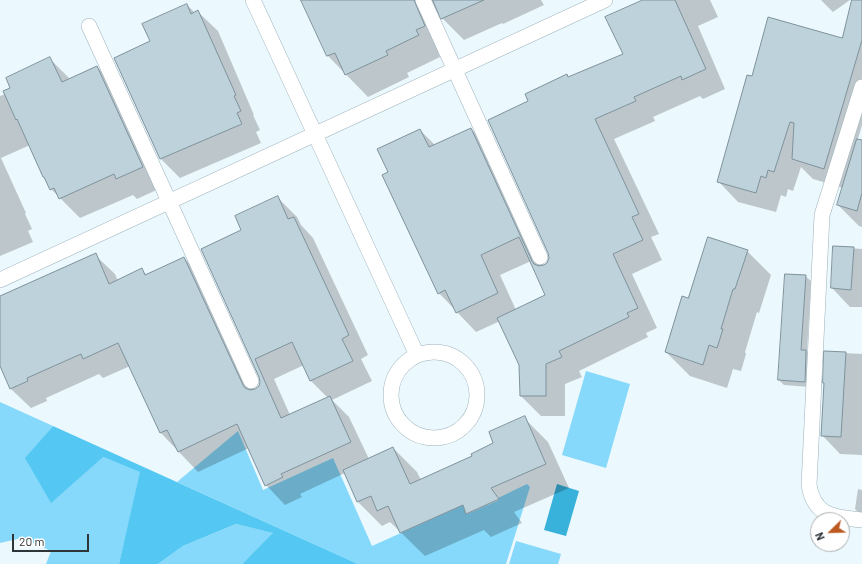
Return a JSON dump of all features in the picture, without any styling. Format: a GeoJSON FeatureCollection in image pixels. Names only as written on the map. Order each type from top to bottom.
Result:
{"type":"FeatureCollection","features":[{"type":"Feature","properties":{"kind":"lane"},"geometry":{"type":"LineString","coordinates":[[253,0],[417,355]]}},
{"type":"Feature","properties":{"kind":"lane"},"geometry":{"type":"LineString","coordinates":[[423,0],[540,256]]}},
{"type":"Feature","properties":{"kind":"lane"},"geometry":{"type":"LineString","coordinates":[[0,280],[605,0]]}},
{"type":"Feature","properties":{"kind":"lane"},"geometry":{"type":"LineString","coordinates":[[89,26],[251,381]]}},
{"type":"Feature","properties":{"kind":"lane"},"geometry":{"type":"LineString","coordinates":[[862,87],[822,215],[809,485],[811,496],[816,505],[824,512],[834,516],[862,520]]}},
{"type":"Feature","properties":{"kind":"lane"},"geometry":{"type":"LineString","coordinates":[[438,352],[453,356],[465,365],[474,378],[477,393],[476,408],[468,423],[457,433],[443,438],[427,439],[413,434],[397,419],[391,405],[390,389],[395,375],[404,363],[417,355],[438,352]]}},
{"type":"Feature","properties":{"kind":"shaded area"},"geometry":{"type":"Polygon","coordinates":[[[586,371],[630,384],[606,468],[562,455],[586,371]]]}},
{"type":"Feature","properties":{"kind":"shaded area"},"geometry":{"type":"Polygon","coordinates":[[[0,402],[53,426],[26,458],[103,457],[141,472],[119,564],[46,564],[51,551],[22,538],[0,543],[0,402]]]}},
{"type":"Feature","properties":{"kind":"shaded area"},"geometry":{"type":"Polygon","coordinates":[[[53,426],[358,564],[242,564],[273,533],[236,524],[183,546],[158,564],[119,564],[140,472],[103,457],[51,503],[25,458],[53,426]]]}},
{"type":"Feature","properties":{"kind":"shaded area"},"geometry":{"type":"Polygon","coordinates":[[[238,431],[263,490],[333,458],[372,546],[463,505],[467,514],[499,500],[498,498],[527,484],[530,487],[506,564],[358,564],[177,482],[238,431]]]}},
{"type":"Feature","properties":{"kind":"shaded area"},"geometry":{"type":"Polygon","coordinates":[[[557,484],[579,491],[566,536],[544,530],[557,484]]]}},
{"type":"Feature","properties":{"kind":"shaded area"},"geometry":{"type":"Polygon","coordinates":[[[236,524],[274,533],[242,564],[158,564],[183,546],[236,524]]]}},
{"type":"Feature","properties":{"kind":"shaded area"},"geometry":{"type":"Polygon","coordinates":[[[516,541],[561,554],[558,564],[509,564],[516,541]]]}},
{"type":"Feature","properties":{"kind":"building"},"geometry":{"type":"Polygon","coordinates":[[[301,0],[414,0],[425,26],[416,30],[419,35],[386,51],[388,55],[345,75],[335,53],[327,56],[301,0]]]}},
{"type":"Feature","properties":{"kind":"building"},"geometry":{"type":"Polygon","coordinates":[[[433,0],[484,0],[441,19],[433,0]]]}},
{"type":"Feature","properties":{"kind":"building"},"geometry":{"type":"Polygon","coordinates":[[[643,0],[675,0],[706,69],[682,80],[681,76],[634,97],[636,101],[595,119],[639,214],[632,217],[643,240],[613,254],[638,308],[627,313],[629,317],[559,351],[562,357],[546,364],[546,396],[520,396],[519,365],[497,318],[545,295],[519,237],[481,255],[498,293],[456,313],[445,290],[438,294],[382,175],[388,172],[377,149],[420,129],[429,147],[471,128],[532,261],[534,264],[539,266],[544,265],[547,263],[549,258],[548,253],[488,120],[528,101],[525,94],[567,74],[568,77],[623,54],[605,17],[643,0]]]}},
{"type":"Feature","properties":{"kind":"building"},"geometry":{"type":"Polygon","coordinates":[[[852,0],[862,0],[862,40],[824,169],[792,159],[794,123],[790,122],[774,172],[768,170],[766,178],[761,176],[756,193],[717,182],[747,75],[752,76],[768,17],[842,38],[852,0]]]}},
{"type":"Feature","properties":{"kind":"building"},"geometry":{"type":"Polygon","coordinates":[[[187,4],[191,14],[198,10],[236,95],[234,96],[241,111],[237,113],[242,124],[160,159],[114,58],[150,41],[142,24],[187,4]]]}},
{"type":"Feature","properties":{"kind":"building"},"geometry":{"type":"Polygon","coordinates":[[[50,57],[62,82],[97,66],[143,167],[116,179],[114,174],[59,199],[54,188],[50,190],[3,91],[10,88],[6,78],[50,57]]]}},
{"type":"Feature","properties":{"kind":"building"},"geometry":{"type":"Polygon","coordinates":[[[857,139],[862,140],[862,193],[857,211],[837,205],[857,139]]]}},
{"type":"Feature","properties":{"kind":"building"},"geometry":{"type":"Polygon","coordinates":[[[278,196],[288,219],[294,217],[349,335],[342,339],[353,361],[310,381],[292,342],[255,359],[281,418],[330,396],[351,442],[281,474],[283,477],[265,486],[237,424],[178,452],[167,430],[160,433],[118,343],[83,359],[81,354],[27,378],[28,381],[10,389],[0,366],[0,296],[96,253],[109,284],[142,268],[145,275],[184,257],[243,385],[245,388],[250,390],[255,389],[259,386],[259,377],[201,249],[241,230],[235,216],[278,196]]]}},
{"type":"Feature","properties":{"kind":"building"},"geometry":{"type":"Polygon","coordinates":[[[708,237],[748,250],[735,289],[733,289],[717,348],[709,345],[703,365],[665,352],[682,296],[688,298],[708,237]]]}},
{"type":"Feature","properties":{"kind":"building"},"geometry":{"type":"Polygon","coordinates":[[[833,246],[854,247],[851,290],[831,288],[833,246]]]}},
{"type":"Feature","properties":{"kind":"building"},"geometry":{"type":"Polygon","coordinates":[[[785,274],[806,275],[801,350],[806,350],[805,382],[778,380],[785,274]]]}},
{"type":"Feature","properties":{"kind":"building"},"geometry":{"type":"Polygon","coordinates":[[[824,351],[846,352],[841,437],[821,436],[824,351]]]}},
{"type":"Feature","properties":{"kind":"building"},"geometry":{"type":"Polygon","coordinates":[[[525,416],[546,464],[491,488],[499,499],[466,514],[463,505],[400,533],[388,506],[377,511],[371,496],[357,502],[343,470],[393,447],[410,484],[472,456],[471,454],[493,443],[489,432],[525,416]]]}}]}
